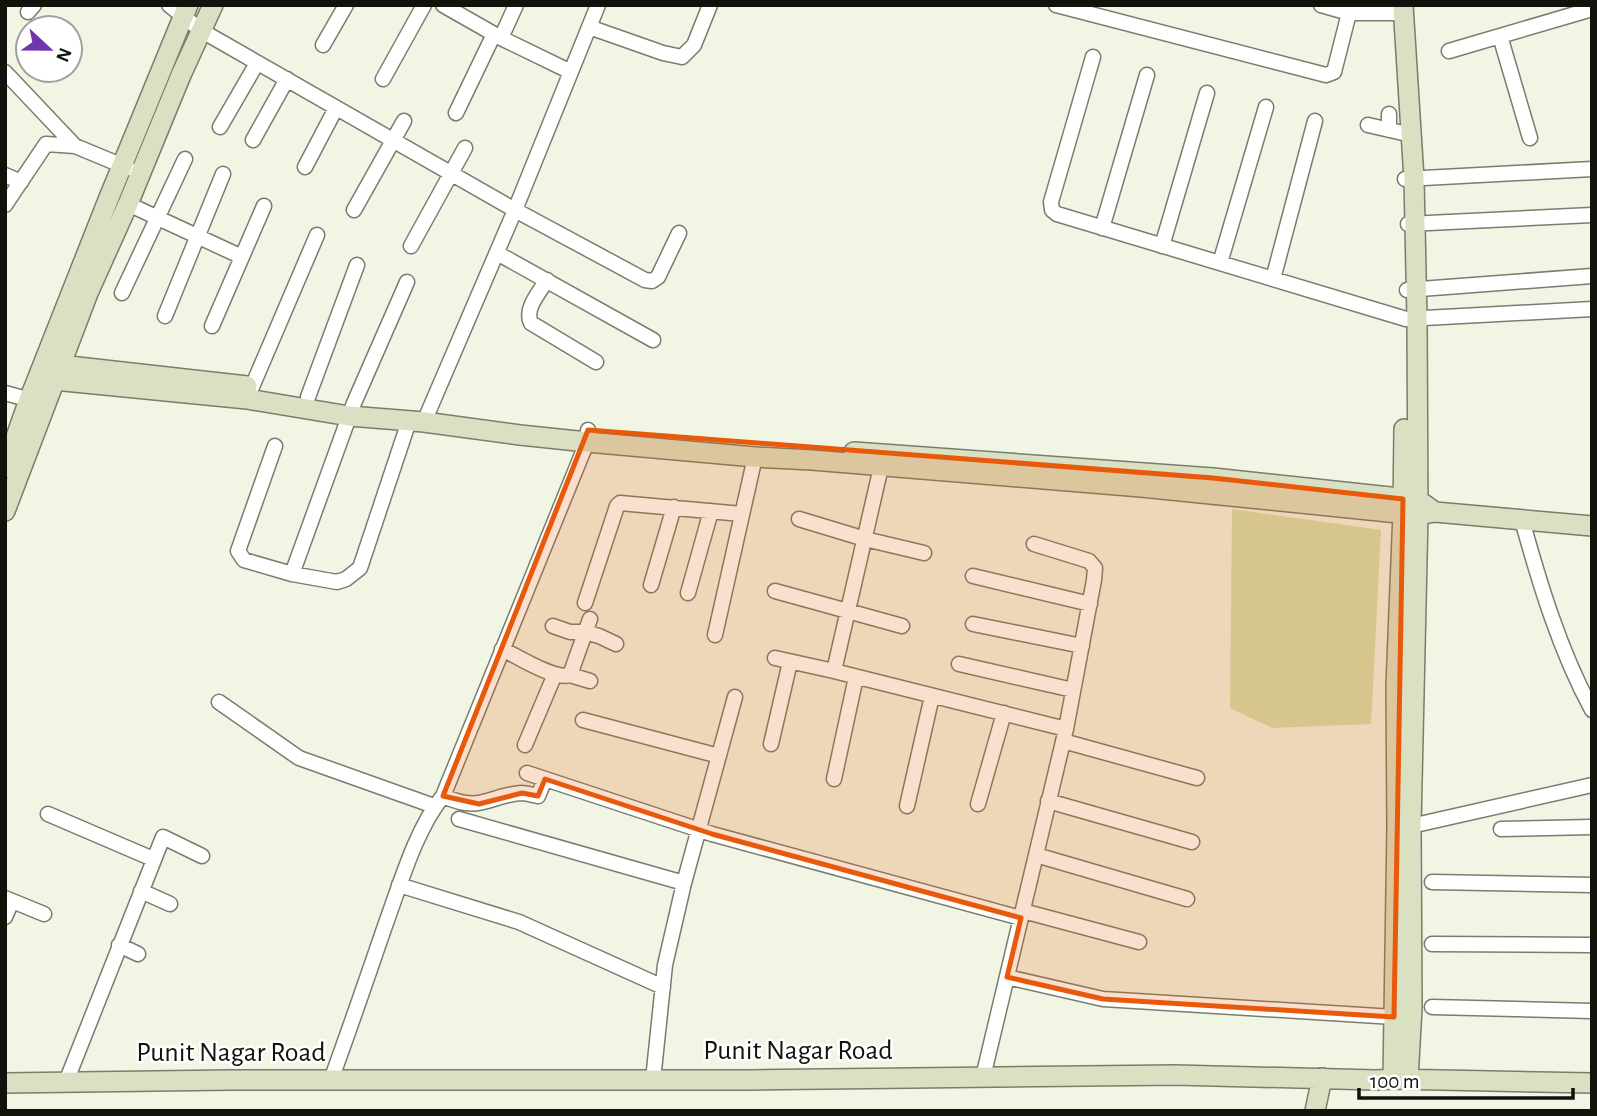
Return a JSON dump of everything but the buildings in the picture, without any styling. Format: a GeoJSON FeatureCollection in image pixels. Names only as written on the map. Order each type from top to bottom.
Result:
{"type":"FeatureCollection","features":[{"type":"Feature","properties":{"kind":"street"},"geometry":{"type":"LineString","coordinates":[[5,511],[37,402],[57,372],[88,293],[128,204],[131,169],[181,75],[213,5]]}},
{"type":"Feature","properties":{"kind":"street"},"geometry":{"type":"LineString","coordinates":[[323,46],[346,5]]}},
{"type":"Feature","properties":{"kind":"street"},"geometry":{"type":"LineString","coordinates":[[383,79],[424,5]]}},
{"type":"Feature","properties":{"kind":"street"},"geometry":{"type":"LineString","coordinates":[[456,113],[516,5]]}},
{"type":"Feature","properties":{"kind":"street"},"geometry":{"type":"LineString","coordinates":[[275,446],[238,551],[244,560],[292,574],[337,582],[346,579],[360,568],[420,419],[497,253],[598,5]]}},
{"type":"Feature","properties":{"kind":"street"},"geometry":{"type":"LineString","coordinates":[[589,27],[682,57],[694,45],[710,5]]}},
{"type":"Feature","properties":{"kind":"street"},"geometry":{"type":"LineString","coordinates":[[1056,5],[1110,12],[1326,75],[1334,72],[1349,13]]}},
{"type":"Feature","properties":{"kind":"street"},"geometry":{"type":"LineString","coordinates":[[1321,5],[1349,13],[1399,8],[1404,56],[1412,224],[1410,439],[1415,508],[1396,686],[1412,1008],[1401,1079]]}},
{"type":"Feature","properties":{"kind":"street"},"geometry":{"type":"LineString","coordinates":[[451,7],[497,36],[571,72]]}},
{"type":"Feature","properties":{"kind":"street"},"geometry":{"type":"LineString","coordinates":[[5,468],[37,402],[131,169],[180,9],[202,31],[515,210],[645,279],[652,281],[658,277],[679,233]]}},
{"type":"Feature","properties":{"kind":"street"},"geometry":{"type":"LineString","coordinates":[[1449,51],[1591,14]]}},
{"type":"Feature","properties":{"kind":"street"},"geometry":{"type":"LineString","coordinates":[[1500,36],[1530,138]]}},
{"type":"Feature","properties":{"kind":"street"},"geometry":{"type":"LineString","coordinates":[[1396,132],[1404,56]]}},
{"type":"Feature","properties":{"kind":"street"},"geometry":{"type":"LineString","coordinates":[[1093,57],[1051,202],[1052,210],[1057,214],[1411,319],[1592,309]]}},
{"type":"Feature","properties":{"kind":"street"},"geometry":{"type":"LineString","coordinates":[[220,127],[257,62]]}},
{"type":"Feature","properties":{"kind":"street"},"geometry":{"type":"LineString","coordinates":[[5,72],[75,146]]}},
{"type":"Feature","properties":{"kind":"street"},"geometry":{"type":"LineString","coordinates":[[1102,228],[1147,75]]}},
{"type":"Feature","properties":{"kind":"street"},"geometry":{"type":"LineString","coordinates":[[253,140],[286,79]]}},
{"type":"Feature","properties":{"kind":"street"},"geometry":{"type":"LineString","coordinates":[[1162,246],[1207,93]]}},
{"type":"Feature","properties":{"kind":"street"},"geometry":{"type":"LineString","coordinates":[[1220,263],[1266,107]]}},
{"type":"Feature","properties":{"kind":"street"},"geometry":{"type":"LineString","coordinates":[[305,167],[336,108]]}},
{"type":"Feature","properties":{"kind":"street"},"geometry":{"type":"LineString","coordinates":[[1389,114],[1410,179]]}},
{"type":"Feature","properties":{"kind":"street"},"geometry":{"type":"LineString","coordinates":[[354,210],[404,121]]}},
{"type":"Feature","properties":{"kind":"street"},"geometry":{"type":"LineString","coordinates":[[1273,279],[1315,121]]}},
{"type":"Feature","properties":{"kind":"street"},"geometry":{"type":"LineString","coordinates":[[1368,125],[1396,132]]}},
{"type":"Feature","properties":{"kind":"street"},"geometry":{"type":"LineString","coordinates":[[5,205],[46,145],[75,146],[131,169]]}},
{"type":"Feature","properties":{"kind":"street"},"geometry":{"type":"LineString","coordinates":[[411,246],[465,148]]}},
{"type":"Feature","properties":{"kind":"street"},"geometry":{"type":"LineString","coordinates":[[122,293],[186,159]]}},
{"type":"Feature","properties":{"kind":"street"},"geometry":{"type":"LineString","coordinates":[[1410,179],[1592,169]]}},
{"type":"Feature","properties":{"kind":"street"},"geometry":{"type":"LineString","coordinates":[[165,316],[223,174]]}},
{"type":"Feature","properties":{"kind":"street"},"geometry":{"type":"LineString","coordinates":[[5,175],[21,182]]}},
{"type":"Feature","properties":{"kind":"street"},"geometry":{"type":"LineString","coordinates":[[128,204],[242,257]]}},
{"type":"Feature","properties":{"kind":"street"},"geometry":{"type":"LineString","coordinates":[[212,326],[264,206]]}},
{"type":"Feature","properties":{"kind":"street"},"geometry":{"type":"LineString","coordinates":[[1412,224],[1592,215]]}},
{"type":"Feature","properties":{"kind":"street"},"geometry":{"type":"LineString","coordinates":[[252,387],[317,235]]}},
{"type":"Feature","properties":{"kind":"street"},"geometry":{"type":"LineString","coordinates":[[497,253],[653,340]]}},
{"type":"Feature","properties":{"kind":"street"},"geometry":{"type":"LineString","coordinates":[[308,397],[356,265]]}},
{"type":"Feature","properties":{"kind":"street"},"geometry":{"type":"LineString","coordinates":[[1411,290],[1592,276]]}},
{"type":"Feature","properties":{"kind":"street"},"geometry":{"type":"LineString","coordinates":[[547,280],[530,309],[528,316],[531,323],[596,362]]}},
{"type":"Feature","properties":{"kind":"street"},"geometry":{"type":"LineString","coordinates":[[292,574],[351,409],[407,282]]}},
{"type":"Feature","properties":{"kind":"street"},"geometry":{"type":"LineString","coordinates":[[57,372],[252,387],[308,397],[351,409]]}},
{"type":"Feature","properties":{"kind":"street"},"geometry":{"type":"LineString","coordinates":[[57,372],[247,399],[351,409],[520,435],[587,436],[810,449],[1213,478],[1415,508]]}},
{"type":"Feature","properties":{"kind":"street"},"geometry":{"type":"LineString","coordinates":[[5,393],[37,402]]}},
{"type":"Feature","properties":{"kind":"street"},"geometry":{"type":"LineString","coordinates":[[587,436],[755,457],[1415,508],[1592,526]]}},
{"type":"Feature","properties":{"kind":"street"},"geometry":{"type":"LineString","coordinates":[[331,1080],[423,826],[439,801],[587,436]]}},
{"type":"Feature","properties":{"kind":"street"},"geometry":{"type":"LineString","coordinates":[[715,635],[755,457]]}},
{"type":"Feature","properties":{"kind":"street"},"geometry":{"type":"LineString","coordinates":[[834,671],[881,467]]}},
{"type":"Feature","properties":{"kind":"street"},"geometry":{"type":"LineString","coordinates":[[585,603],[620,503],[742,514]]}},
{"type":"Feature","properties":{"kind":"street"},"geometry":{"type":"LineString","coordinates":[[652,585],[674,507]]}},
{"type":"Feature","properties":{"kind":"street"},"geometry":{"type":"LineString","coordinates":[[688,593],[711,511]]}},
{"type":"Feature","properties":{"kind":"street"},"geometry":{"type":"LineString","coordinates":[[799,519],[924,553]]}},
{"type":"Feature","properties":{"kind":"street"},"geometry":{"type":"LineString","coordinates":[[1522,520],[1539,581],[1578,684],[1592,710]]}},
{"type":"Feature","properties":{"kind":"street"},"geometry":{"type":"LineString","coordinates":[[983,1077],[1064,735],[1095,568],[1089,561],[1034,544]]}},
{"type":"Feature","properties":{"kind":"street"},"geometry":{"type":"LineString","coordinates":[[973,576],[1090,604]]}},
{"type":"Feature","properties":{"kind":"street"},"geometry":{"type":"LineString","coordinates":[[775,591],[902,626]]}},
{"type":"Feature","properties":{"kind":"street"},"geometry":{"type":"LineString","coordinates":[[973,624],[1082,646]]}},
{"type":"Feature","properties":{"kind":"street"},"geometry":{"type":"LineString","coordinates":[[553,626],[570,632],[587,625]]}},
{"type":"Feature","properties":{"kind":"street"},"geometry":{"type":"LineString","coordinates":[[587,625],[599,636],[616,644]]}},
{"type":"Feature","properties":{"kind":"street"},"geometry":{"type":"LineString","coordinates":[[525,745],[587,625]]}},
{"type":"Feature","properties":{"kind":"street"},"geometry":{"type":"LineString","coordinates":[[502,649],[562,675],[590,681]]}},
{"type":"Feature","properties":{"kind":"street"},"geometry":{"type":"LineString","coordinates":[[775,658],[1003,713],[1197,778]]}},
{"type":"Feature","properties":{"kind":"street"},"geometry":{"type":"LineString","coordinates":[[771,744],[790,662]]}},
{"type":"Feature","properties":{"kind":"street"},"geometry":{"type":"LineString","coordinates":[[959,664],[1073,690]]}},
{"type":"Feature","properties":{"kind":"street"},"geometry":{"type":"LineString","coordinates":[[834,779],[856,677]]}},
{"type":"Feature","properties":{"kind":"street"},"geometry":{"type":"LineString","coordinates":[[906,806],[932,696]]}},
{"type":"Feature","properties":{"kind":"street"},"geometry":{"type":"LineString","coordinates":[[653,1080],[665,965],[684,883],[735,697]]}},
{"type":"Feature","properties":{"kind":"street"},"geometry":{"type":"LineString","coordinates":[[219,702],[299,758],[439,801],[480,804],[523,793],[538,796],[545,779]]}},
{"type":"Feature","properties":{"kind":"street"},"geometry":{"type":"LineString","coordinates":[[978,804],[1003,713]]}},
{"type":"Feature","properties":{"kind":"street"},"geometry":{"type":"LineString","coordinates":[[583,720],[719,756]]}},
{"type":"Feature","properties":{"kind":"street"},"geometry":{"type":"LineString","coordinates":[[527,774],[712,834],[1139,942]]}},
{"type":"Feature","properties":{"kind":"street"},"geometry":{"type":"LineString","coordinates":[[1404,826],[1592,786]]}},
{"type":"Feature","properties":{"kind":"street"},"geometry":{"type":"LineString","coordinates":[[1048,801],[1192,842]]}},
{"type":"Feature","properties":{"kind":"street"},"geometry":{"type":"LineString","coordinates":[[472,803],[465,821],[684,883]]}},
{"type":"Feature","properties":{"kind":"street"},"geometry":{"type":"LineString","coordinates":[[48,814],[153,859]]}},
{"type":"Feature","properties":{"kind":"street"},"geometry":{"type":"LineString","coordinates":[[1401,1079],[1394,1017],[1404,826]]}},
{"type":"Feature","properties":{"kind":"street"},"geometry":{"type":"LineString","coordinates":[[1501,829],[1592,827]]}},
{"type":"Feature","properties":{"kind":"street"},"geometry":{"type":"LineString","coordinates":[[66,1082],[163,836],[202,856]]}},
{"type":"Feature","properties":{"kind":"street"},"geometry":{"type":"LineString","coordinates":[[1036,855],[1187,900]]}},
{"type":"Feature","properties":{"kind":"street"},"geometry":{"type":"LineString","coordinates":[[1432,882],[1592,885]]}},
{"type":"Feature","properties":{"kind":"street"},"geometry":{"type":"LineString","coordinates":[[400,885],[519,922],[663,986]]}},
{"type":"Feature","properties":{"kind":"street"},"geometry":{"type":"LineString","coordinates":[[141,891],[170,904]]}},
{"type":"Feature","properties":{"kind":"street"},"geometry":{"type":"LineString","coordinates":[[5,917],[9,899],[44,914]]}},
{"type":"Feature","properties":{"kind":"street"},"geometry":{"type":"LineString","coordinates":[[1432,944],[1592,945]]}},
{"type":"Feature","properties":{"kind":"street"},"geometry":{"type":"LineString","coordinates":[[119,945],[138,954]]}},
{"type":"Feature","properties":{"kind":"street"},"geometry":{"type":"LineString","coordinates":[[1007,977],[1103,999],[1394,1017]]}},
{"type":"Feature","properties":{"kind":"street"},"geometry":{"type":"LineString","coordinates":[[1432,1007],[1592,1011]]}},
{"type":"Feature","properties":{"kind":"street","name":"Punit Nagar Road"},"geometry":{"type":"LineString","coordinates":[[5,1083],[1175,1075],[1592,1083]]}},
{"type":"Feature","properties":{"kind":"street"},"geometry":{"type":"LineString","coordinates":[[1315,1111],[1322,1078]]}},
{"type":"Feature","properties":{"kind":"highlighted area"},"geometry":{"type":"Polygon","coordinates":[[[588,430],[1213,478],[1403,499],[1394,1017],[1103,999],[1007,977],[1021,918],[712,834],[545,779],[538,796],[522,793],[479,804],[443,796],[588,430]]]}},
{"type":"Feature","properties":{"kind":"green space"},"geometry":{"type":"Polygon","coordinates":[[[1232,509],[1381,530],[1371,724],[1272,728],[1230,708],[1232,509]]]}}]}
